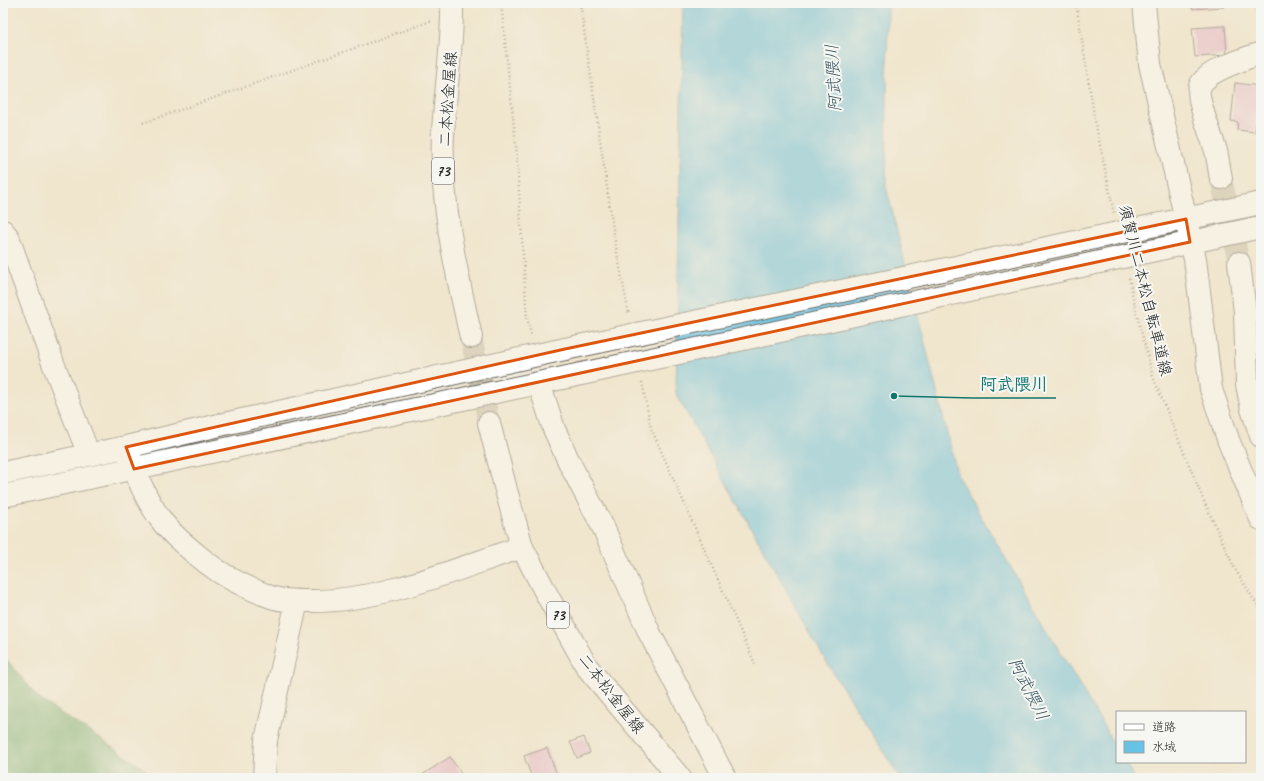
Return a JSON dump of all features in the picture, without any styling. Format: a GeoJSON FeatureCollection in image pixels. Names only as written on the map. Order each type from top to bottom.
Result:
{"type":"FeatureCollection","features":[{"type":"Feature","properties":{"kind":"street"},"geometry":{"type":"LineString","coordinates":[[1144,3],[1150,64],[1195,259],[1211,389],[1229,442],[1261,519]]}},
{"type":"Feature","properties":{"kind":"street","name":"二本松金屋線"},"geometry":{"type":"LineString","coordinates":[[452,8],[452,41],[443,133],[443,177],[447,219],[454,261],[471,337]]}},
{"type":"Feature","properties":{"kind":"street"},"geometry":{"type":"LineString","coordinates":[[1221,178],[1216,151],[1198,92],[1200,85],[1204,80],[1224,67],[1261,54]]}},
{"type":"Feature","properties":{"kind":"street"},"geometry":{"type":"LineString","coordinates":[[3,473],[126,448],[232,422],[535,355],[1261,203]]}},
{"type":"Feature","properties":{"kind":"street"},"geometry":{"type":"LineString","coordinates":[[3,496],[572,376],[1261,227]]}},
{"type":"Feature","properties":{"kind":"street"},"geometry":{"type":"LineString","coordinates":[[3,231],[8,237],[53,363],[89,455]]}},
{"type":"Feature","properties":{"kind":"street"},"geometry":{"type":"LineString","coordinates":[[1238,263],[1245,312],[1247,385],[1252,409],[1261,436]]}},
{"type":"Feature","properties":{"kind":"street"},"geometry":{"type":"LineString","coordinates":[[539,383],[554,428],[571,466],[603,527],[650,634],[725,778]]}},
{"type":"Feature","properties":{"kind":"street","name":"二本松金屋線"},"geometry":{"type":"LineString","coordinates":[[489,423],[522,546],[587,667],[680,778]]}},
{"type":"Feature","properties":{"kind":"street"},"geometry":{"type":"LineString","coordinates":[[126,448],[142,487],[159,519],[188,548],[223,575],[272,597],[297,601],[324,602],[364,597],[403,587],[522,546]]}},
{"type":"Feature","properties":{"kind":"street"},"geometry":{"type":"LineString","coordinates":[[264,778],[266,740],[297,601]]}},
{"type":"Feature","properties":{"kind":"path"},"geometry":{"type":"LineString","coordinates":[[501,3],[516,146],[527,317],[535,355]]}},
{"type":"Feature","properties":{"kind":"path","name":"須賀川二本松自転車道線"},"geometry":{"type":"LineString","coordinates":[[1076,3],[1095,121],[1116,220]]}},
{"type":"Feature","properties":{"kind":"path"},"geometry":{"type":"LineString","coordinates":[[143,123],[452,8]]}},
{"type":"Feature","properties":{"kind":"path","name":"須賀川二本松自転車道線"},"geometry":{"type":"LineString","coordinates":[[1128,273],[1153,377],[1212,520],[1235,570],[1261,612]]}},
{"type":"Feature","properties":{"kind":"highlighted area"},"geometry":{"type":"Polygon","coordinates":[[[1186,219],[1190,242],[134,469],[126,447],[565,349],[1186,219]]]}},
{"type":"Feature","properties":{"kind":"green space"},"geometry":{"type":"Polygon","coordinates":[[[3,655],[39,699],[152,774],[154,778],[3,778],[3,655]]]}},
{"type":"Feature","properties":{"kind":"water"},"geometry":{"type":"Polygon","coordinates":[[[683,3],[888,3],[886,186],[958,477],[1116,747],[1116,763],[1126,763],[1134,778],[900,778],[827,663],[676,394],[683,3]]]}},
{"type":"Feature","properties":{"kind":"building"},"geometry":{"type":"Polygon","coordinates":[[[1192,3],[1224,3],[1224,7],[1192,9],[1192,3]]]}},
{"type":"Feature","properties":{"kind":"building"},"geometry":{"type":"Polygon","coordinates":[[[1261,6],[1261,23],[1256,8],[1261,6]]]}},
{"type":"Feature","properties":{"kind":"building"},"geometry":{"type":"Polygon","coordinates":[[[1225,26],[1227,55],[1195,57],[1192,28],[1225,26]]]}},
{"type":"Feature","properties":{"kind":"building"},"geometry":{"type":"Polygon","coordinates":[[[1235,83],[1260,86],[1255,132],[1237,130],[1238,122],[1231,121],[1235,83]]]}},
{"type":"Feature","properties":{"kind":"building"},"geometry":{"type":"Polygon","coordinates":[[[584,737],[590,753],[577,758],[570,742],[584,737]]]}},
{"type":"Feature","properties":{"kind":"building"},"geometry":{"type":"Polygon","coordinates":[[[547,748],[558,778],[532,778],[524,756],[547,748]]]}},
{"type":"Feature","properties":{"kind":"building"},"geometry":{"type":"Polygon","coordinates":[[[450,757],[464,778],[424,778],[422,775],[450,757]]]}},
{"type":"Feature","properties":{"kind":"tunnel"},"geometry":{"type":"LineString","coordinates":[[1221,178],[1239,263]]}},
{"type":"Feature","properties":{"kind":"tunnel"},"geometry":{"type":"LineString","coordinates":[[471,337],[489,423]]}},
{"type":"Feature","properties":{"kind":"place","name":"阿武隈川"},"geometry":{"type":"Point","coordinates":[894,396]}}]}
